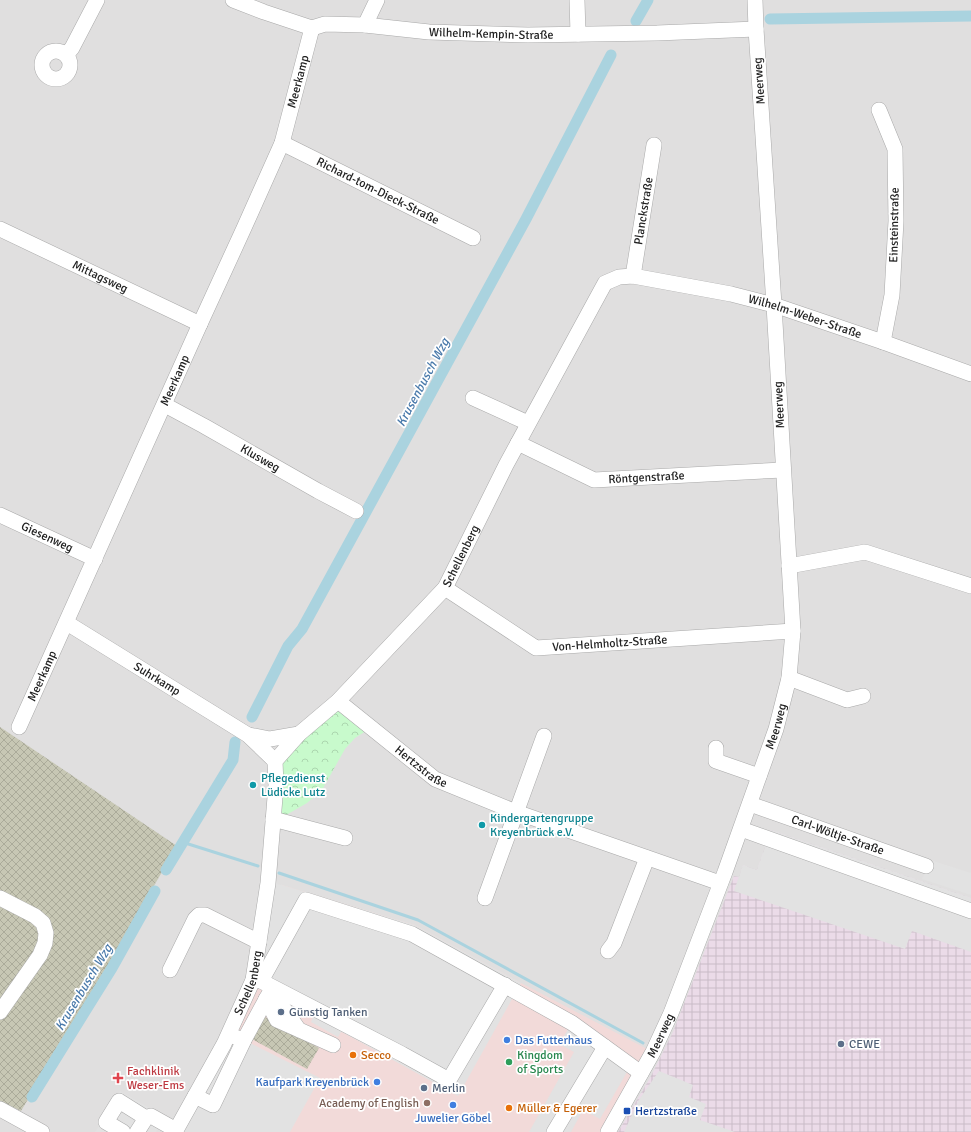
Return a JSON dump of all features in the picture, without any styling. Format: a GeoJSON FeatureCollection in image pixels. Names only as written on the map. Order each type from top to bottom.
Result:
{"type":"FeatureCollection","features":[{"type":"Feature","properties":{"kind":"street"},"geometry":{"type":"LineString","coordinates":[[66,55],[72,48],[96,0]]}},
{"type":"Feature","properties":{"kind":"street","name":"Wilhelm-Kempin-Straße"},"geometry":{"type":"LineString","coordinates":[[233,0],[312,28],[325,24],[365,25],[429,32],[528,35],[756,29]]}},
{"type":"Feature","properties":{"kind":"street"},"geometry":{"type":"LineString","coordinates":[[365,25],[377,0]]}},
{"type":"Feature","properties":{"kind":"street"},"geometry":{"type":"LineString","coordinates":[[577,0],[578,34]]}},
{"type":"Feature","properties":{"kind":"street","name":"Meerweg"},"geometry":{"type":"LineString","coordinates":[[608,1132],[653,1052],[671,1012],[750,804],[776,729],[789,678],[793,631],[755,0]]}},
{"type":"Feature","properties":{"kind":"street","name":"Meerkamp"},"geometry":{"type":"LineString","coordinates":[[20,727],[282,143],[312,28]]}},
{"type":"Feature","properties":{"kind":"street","name":"Einsteinstraße"},"geometry":{"type":"LineString","coordinates":[[879,110],[895,149],[896,221],[892,295],[883,342]]}},
{"type":"Feature","properties":{"kind":"street","name":"Richard-tom-Dieck-Straße"},"geometry":{"type":"LineString","coordinates":[[282,143],[473,238]]}},
{"type":"Feature","properties":{"kind":"street","name":"Planckstraße"},"geometry":{"type":"LineString","coordinates":[[633,276],[654,145]]}},
{"type":"Feature","properties":{"kind":"street","name":"Mittagsweg"},"geometry":{"type":"LineString","coordinates":[[0,229],[200,324]]}},
{"type":"Feature","properties":{"kind":"street","name":"Wilhelm-Weber-Straße"},"geometry":{"type":"LineString","coordinates":[[633,276],[731,294],[774,305],[971,374]]}},
{"type":"Feature","properties":{"kind":"street","name":"Schellenberg"},"geometry":{"type":"LineString","coordinates":[[176,1131],[229,1036],[263,987],[259,942],[267,888],[274,819],[276,785],[274,761],[299,734],[338,701],[445,588],[518,442],[605,283],[619,277],[633,276]]}},
{"type":"Feature","properties":{"kind":"street"},"geometry":{"type":"LineString","coordinates":[[473,398],[528,423]]}},
{"type":"Feature","properties":{"kind":"street","name":"Klusweg"},"geometry":{"type":"LineString","coordinates":[[165,405],[318,492],[356,511]]}},
{"type":"Feature","properties":{"kind":"street","name":"Röntgenstraße"},"geometry":{"type":"LineString","coordinates":[[518,442],[594,480],[783,470]]}},
{"type":"Feature","properties":{"kind":"street","name":"Giesenweg"},"geometry":{"type":"LineString","coordinates":[[0,515],[95,559]]}},
{"type":"Feature","properties":{"kind":"street"},"geometry":{"type":"LineString","coordinates":[[789,566],[865,552],[971,586]]}},
{"type":"Feature","properties":{"kind":"street","name":"Von-Helmholtz-Straße"},"geometry":{"type":"LineString","coordinates":[[445,588],[536,648],[793,631]]}},
{"type":"Feature","properties":{"kind":"street","name":"Suhrkamp"},"geometry":{"type":"LineString","coordinates":[[67,623],[248,735],[274,761]]}},
{"type":"Feature","properties":{"kind":"street"},"geometry":{"type":"LineString","coordinates":[[789,678],[847,700],[863,696]]}},
{"type":"Feature","properties":{"kind":"street","name":"Hertzstraße"},"geometry":{"type":"LineString","coordinates":[[338,701],[424,772],[435,779],[516,812],[720,884]]}},
{"type":"Feature","properties":{"kind":"street","name":"Suhrkamp"},"geometry":{"type":"LineString","coordinates":[[248,735],[270,739],[299,734]]}},
{"type":"Feature","properties":{"kind":"street"},"geometry":{"type":"LineString","coordinates":[[485,898],[544,736]]}},
{"type":"Feature","properties":{"kind":"street"},"geometry":{"type":"LineString","coordinates":[[716,748],[716,761],[759,776]]}},
{"type":"Feature","properties":{"kind":"street","name":"Carl-Wöltje-Straße"},"geometry":{"type":"LineString","coordinates":[[750,804],[926,866]]}},
{"type":"Feature","properties":{"kind":"street"},"geometry":{"type":"LineString","coordinates":[[274,819],[345,838]]}},
{"type":"Feature","properties":{"kind":"street"},"geometry":{"type":"LineString","coordinates":[[740,829],[971,911]]}},
{"type":"Feature","properties":{"kind":"street"},"geometry":{"type":"LineString","coordinates":[[608,951],[614,943],[647,858]]}},
{"type":"Feature","properties":{"kind":"street"},"geometry":{"type":"LineString","coordinates":[[0,898],[35,916],[43,923],[46,933],[45,943],[40,955],[0,1012]]}},
{"type":"Feature","properties":{"kind":"street"},"geometry":{"type":"LineString","coordinates":[[195,1096],[213,1105],[244,1040],[263,987],[306,900],[412,934],[572,1023],[641,1073]]}},
{"type":"Feature","properties":{"kind":"street"},"geometry":{"type":"LineString","coordinates":[[170,970],[195,919],[199,915],[205,916],[259,942]]}},
{"type":"Feature","properties":{"kind":"street"},"geometry":{"type":"LineString","coordinates":[[263,987],[402,1054],[449,1080],[505,985]]}},
{"type":"Feature","properties":{"kind":"street"},"geometry":{"type":"LineString","coordinates":[[263,987],[282,1006],[299,1030],[333,1045]]}},
{"type":"Feature","properties":{"kind":"street"},"geometry":{"type":"LineString","coordinates":[[229,1036],[244,1040]]}},
{"type":"Feature","properties":{"kind":"street"},"geometry":{"type":"LineString","coordinates":[[554,1132],[605,1047]]}},
{"type":"Feature","properties":{"kind":"street"},"geometry":{"type":"LineString","coordinates":[[123,1132],[106,1122],[119,1101],[146,1118]]}},
{"type":"Feature","properties":{"kind":"street"},"geometry":{"type":"LineString","coordinates":[[0,1109],[42,1132]]}},
{"type":"Feature","properties":{"kind":"street"},"geometry":{"type":"LineString","coordinates":[[137,1132],[146,1118],[151,1116],[176,1131]]}},
{"type":"Feature","properties":{"kind":"shaded area"},"geometry":{"type":"Polygon","coordinates":[[[0,0],[971,0],[971,1132],[0,1132],[0,0]]]}},
{"type":"Feature","properties":{"kind":"shaded area"},"geometry":{"type":"Polygon","coordinates":[[[0,727],[177,846],[21,1111],[0,1101],[0,727]]]}},
{"type":"Feature","properties":{"kind":"shaded area"},"geometry":{"type":"Polygon","coordinates":[[[771,830],[971,898],[971,1132],[618,1132],[650,1078],[673,1032],[734,876],[739,877],[743,865],[757,870],[771,830]]]}},
{"type":"Feature","properties":{"kind":"shaded area"},"geometry":{"type":"Polygon","coordinates":[[[771,830],[971,898],[971,952],[912,931],[905,949],[734,891],[743,865],[757,870],[771,830]]]}},
{"type":"Feature","properties":{"kind":"shaded area"},"geometry":{"type":"Polygon","coordinates":[[[930,860],[971,873],[971,895],[922,879],[930,860]]]}},
{"type":"Feature","properties":{"kind":"shaded area"},"geometry":{"type":"Polygon","coordinates":[[[268,883],[282,885],[415,925],[521,983],[458,1096],[344,1033],[341,1032],[338,1037],[311,1022],[316,1010],[261,981],[268,883]]]}},
{"type":"Feature","properties":{"kind":"shaded area"},"geometry":{"type":"Polygon","coordinates":[[[282,885],[415,925],[521,983],[653,1052],[608,1132],[175,1132],[224,1044],[282,885]]]}},
{"type":"Feature","properties":{"kind":"shaded area"},"geometry":{"type":"Polygon","coordinates":[[[263,1016],[319,1048],[307,1069],[250,1038],[263,1016]]]}},
{"type":"Feature","properties":{"kind":"shaded area"},"geometry":{"type":"Polygon","coordinates":[[[572,1023],[605,1047],[627,1072],[600,1119],[583,1110],[571,1132],[529,1132],[574,1052],[559,1044],[572,1023]]]}},
{"type":"Feature","properties":{"kind":"shaded area"},"geometry":{"type":"Polygon","coordinates":[[[229,1035],[244,1040],[320,1078],[290,1132],[175,1132],[229,1035]]]}},
{"type":"Feature","properties":{"kind":"shaded area"},"geometry":{"type":"Polygon","coordinates":[[[659,1071],[693,1085],[689,1097],[706,1104],[700,1120],[735,1132],[624,1132],[638,1101],[659,1071]]]}},
{"type":"Feature","properties":{"kind":"shaded area"},"geometry":{"type":"Polygon","coordinates":[[[120,1091],[165,1117],[156,1132],[95,1132],[120,1091]]]}},
{"type":"Feature","properties":{"kind":"green space"},"geometry":{"type":"Polygon","coordinates":[[[339,704],[369,729],[355,738],[345,749],[322,790],[307,803],[281,818],[280,762],[339,704]]]}},
{"type":"Feature","properties":{"kind":"waterway","name":"Krusenbusch Wzg"},"geometry":{"type":"LineString","coordinates":[[636,21],[648,0]]}},
{"type":"Feature","properties":{"kind":"waterway"},"geometry":{"type":"LineString","coordinates":[[770,19],[971,16]]}},
{"type":"Feature","properties":{"kind":"waterway","name":"Krusenbusch Wzg"},"geometry":{"type":"LineString","coordinates":[[252,717],[288,646],[302,629],[526,219],[611,55]]}},
{"type":"Feature","properties":{"kind":"waterway","name":"Krusenbusch Wzg"},"geometry":{"type":"LineString","coordinates":[[166,870],[233,760],[235,742]]}},
{"type":"Feature","properties":{"kind":"waterway"},"geometry":{"type":"LineString","coordinates":[[182,842],[258,866]]}},
{"type":"Feature","properties":{"kind":"waterway"},"geometry":{"type":"LineString","coordinates":[[279,873],[418,920],[643,1043]]}},
{"type":"Feature","properties":{"kind":"waterway","name":"Krusenbusch Wzg"},"geometry":{"type":"LineString","coordinates":[[32,1097],[112,968],[155,891]]}},
{"type":"Feature","properties":{"kind":"place","name":"Pflegedienst Lüdicke Lutz"},"geometry":{"type":"Point","coordinates":[253,785]}},
{"type":"Feature","properties":{"kind":"place","name":"Kindergartengruppe Kreyenbrück e.V."},"geometry":{"type":"Point","coordinates":[482,825]}},
{"type":"Feature","properties":{"kind":"place","name":"Günstig Tanken"},"geometry":{"type":"Point","coordinates":[281,1012]}},
{"type":"Feature","properties":{"kind":"place","name":"Das Futterhaus"},"geometry":{"type":"Point","coordinates":[507,1040]}},
{"type":"Feature","properties":{"kind":"place","name":"CEWE"},"geometry":{"type":"Point","coordinates":[841,1044]}},
{"type":"Feature","properties":{"kind":"place","name":"Secco"},"geometry":{"type":"Point","coordinates":[353,1055]}},
{"type":"Feature","properties":{"kind":"place","name":"Kingdom of Sports"},"geometry":{"type":"Point","coordinates":[509,1062]}},
{"type":"Feature","properties":{"kind":"place","name":"Fachklinik Weser-Ems"},"geometry":{"type":"Point","coordinates":[118,1078]}},
{"type":"Feature","properties":{"kind":"place","name":"Kaufpark Kreyenbrück"},"geometry":{"type":"Point","coordinates":[377,1082]}},
{"type":"Feature","properties":{"kind":"place","name":"Merlin"},"geometry":{"type":"Point","coordinates":[424,1088]}},
{"type":"Feature","properties":{"kind":"place","name":"Academy of English"},"geometry":{"type":"Point","coordinates":[427,1103]}},
{"type":"Feature","properties":{"kind":"place","name":"Juwelier Göbel"},"geometry":{"type":"Point","coordinates":[453,1105]}},
{"type":"Feature","properties":{"kind":"place","name":"Müller & Egerer"},"geometry":{"type":"Point","coordinates":[509,1108]}},
{"type":"Feature","properties":{"kind":"place","name":"Hertzstraße"},"geometry":{"type":"Point","coordinates":[627,1111]}}]}
